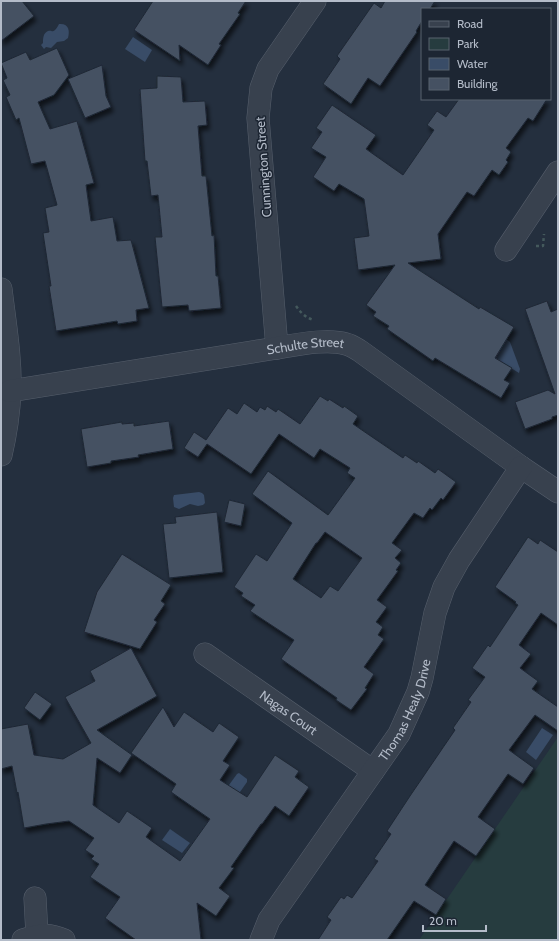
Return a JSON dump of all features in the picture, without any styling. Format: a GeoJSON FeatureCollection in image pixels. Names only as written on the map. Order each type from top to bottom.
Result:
{"type":"FeatureCollection","features":[{"type":"Feature","properties":{"kind":"street","name":"Cunnington Street"},"geometry":{"type":"LineString","coordinates":[[277,348],[258,118],[259,104],[261,88],[268,69],[315,1]]}},
{"type":"Feature","properties":{"kind":"street"},"geometry":{"type":"LineString","coordinates":[[506,250],[558,172]]}},
{"type":"Feature","properties":{"kind":"street"},"geometry":{"type":"LineString","coordinates":[[1,289],[8,339],[10,391],[5,437],[1,455]]}},
{"type":"Feature","properties":{"kind":"street","name":"Schulte Street"},"geometry":{"type":"LineString","coordinates":[[10,391],[277,348],[320,342],[346,344],[360,351],[383,367],[558,492]]}},
{"type":"Feature","properties":{"kind":"street","name":"Thomas Healy Drive"},"geometry":{"type":"LineString","coordinates":[[261,940],[269,920],[399,734],[418,692],[435,613],[444,587],[459,560],[521,466]]}},
{"type":"Feature","properties":{"kind":"street","name":"Nagas Court"},"geometry":{"type":"LineString","coordinates":[[205,654],[373,771]]}},
{"type":"Feature","properties":{"kind":"street"},"geometry":{"type":"LineString","coordinates":[[35,898],[30,938],[45,935],[54,936],[64,940]]}},
{"type":"Feature","properties":{"kind":"green space"},"geometry":{"type":"Polygon","coordinates":[[[558,737],[558,940],[419,940],[558,737]]]}},
{"type":"Feature","properties":{"kind":"water"},"geometry":{"type":"Polygon","coordinates":[[[59,24],[67,26],[69,33],[68,38],[64,41],[57,42],[51,48],[46,47],[44,49],[41,45],[43,43],[44,35],[48,31],[55,30],[59,24]]]}},
{"type":"Feature","properties":{"kind":"water"},"geometry":{"type":"Polygon","coordinates":[[[133,37],[152,50],[145,62],[125,49],[133,37]]]}},
{"type":"Feature","properties":{"kind":"water"},"geometry":{"type":"Polygon","coordinates":[[[506,339],[510,342],[520,369],[519,373],[495,358],[506,339]]]}},
{"type":"Feature","properties":{"kind":"water"},"geometry":{"type":"Polygon","coordinates":[[[199,492],[204,495],[205,503],[203,505],[198,506],[190,504],[179,509],[174,507],[174,495],[199,492]]]}},
{"type":"Feature","properties":{"kind":"water"},"geometry":{"type":"Polygon","coordinates":[[[542,728],[553,735],[536,760],[526,752],[542,728]]]}},
{"type":"Feature","properties":{"kind":"water"},"geometry":{"type":"Polygon","coordinates":[[[239,773],[247,779],[247,782],[233,802],[221,796],[239,773]]]}},
{"type":"Feature","properties":{"kind":"water"},"geometry":{"type":"Polygon","coordinates":[[[170,829],[190,843],[182,853],[162,840],[170,829]]]}},
{"type":"Feature","properties":{"kind":"building"},"geometry":{"type":"Polygon","coordinates":[[[1,1],[22,1],[34,16],[1,41],[1,1]]]}},
{"type":"Feature","properties":{"kind":"building"},"geometry":{"type":"Polygon","coordinates":[[[153,1],[246,1],[238,13],[240,14],[219,44],[221,45],[208,65],[179,45],[180,61],[134,30],[153,1]]]}},
{"type":"Feature","properties":{"kind":"building"},"geometry":{"type":"Polygon","coordinates":[[[385,1],[435,1],[431,8],[421,8],[421,23],[416,31],[417,32],[380,86],[368,78],[351,104],[323,84],[340,59],[337,56],[374,3],[381,8],[385,1]]]}},
{"type":"Feature","properties":{"kind":"building"},"geometry":{"type":"Polygon","coordinates":[[[57,48],[69,75],[54,95],[38,102],[50,129],[77,121],[94,183],[86,185],[91,221],[113,217],[117,241],[131,240],[149,308],[136,310],[137,321],[118,324],[117,321],[56,331],[43,233],[49,232],[45,208],[57,205],[45,161],[31,164],[19,118],[16,120],[6,97],[10,95],[3,80],[7,78],[1,63],[26,52],[30,60],[57,48]]]}},
{"type":"Feature","properties":{"kind":"building"},"geometry":{"type":"Polygon","coordinates":[[[102,65],[106,96],[111,107],[85,118],[68,79],[102,65]]]}},
{"type":"Feature","properties":{"kind":"building"},"geometry":{"type":"Polygon","coordinates":[[[157,76],[181,77],[183,102],[205,101],[207,125],[198,126],[202,176],[206,176],[212,236],[214,235],[216,276],[218,276],[221,308],[189,311],[188,305],[162,307],[155,237],[162,237],[158,195],[151,196],[147,161],[145,161],[140,89],[157,88],[157,76]]]}},
{"type":"Feature","properties":{"kind":"building"},"geometry":{"type":"Polygon","coordinates":[[[458,100],[546,100],[533,121],[528,118],[506,148],[511,152],[506,160],[508,162],[499,175],[492,170],[474,196],[467,192],[438,234],[441,259],[408,263],[479,309],[480,307],[514,327],[495,358],[512,368],[504,380],[510,383],[501,398],[435,358],[433,361],[387,329],[389,326],[373,316],[376,312],[366,305],[395,265],[358,270],[354,238],[369,236],[364,199],[339,184],[334,191],[313,177],[326,157],[311,148],[322,132],[316,128],[332,105],[376,135],[366,149],[403,175],[434,130],[427,125],[437,111],[446,117],[458,100]]]}},
{"type":"Feature","properties":{"kind":"building"},"geometry":{"type":"Polygon","coordinates":[[[547,301],[551,312],[558,309],[558,415],[552,417],[552,419],[525,429],[515,402],[548,390],[555,394],[525,309],[547,301]]]}},
{"type":"Feature","properties":{"kind":"building"},"geometry":{"type":"Polygon","coordinates":[[[320,396],[328,401],[329,399],[343,408],[344,406],[358,416],[353,424],[403,458],[405,455],[417,463],[418,461],[435,473],[438,469],[456,482],[443,500],[441,498],[432,510],[430,508],[423,518],[414,513],[392,543],[402,550],[395,558],[401,563],[396,570],[398,571],[377,600],[387,607],[376,622],[383,627],[378,635],[384,639],[364,667],[374,674],[365,688],[367,689],[351,710],[336,700],[337,698],[281,659],[294,640],[250,611],[255,605],[241,596],[243,593],[234,587],[256,554],[267,561],[292,523],[252,494],[268,471],[328,515],[355,478],[347,473],[350,468],[320,449],[314,458],[279,434],[251,474],[207,444],[198,457],[184,448],[194,432],[206,440],[228,408],[237,414],[244,403],[257,412],[260,407],[265,410],[267,406],[276,412],[278,409],[300,424],[320,396]],[[325,532],[316,543],[293,579],[321,598],[330,586],[338,591],[362,558],[325,532]]]}},
{"type":"Feature","properties":{"kind":"building"},"geometry":{"type":"Polygon","coordinates":[[[169,421],[173,449],[138,455],[139,457],[111,461],[111,463],[87,467],[81,429],[122,422],[122,424],[134,423],[134,426],[169,421]]]}},
{"type":"Feature","properties":{"kind":"building"},"geometry":{"type":"Polygon","coordinates":[[[229,500],[245,504],[241,526],[224,522],[229,500]]]}},
{"type":"Feature","properties":{"kind":"building"},"geometry":{"type":"Polygon","coordinates":[[[217,512],[223,572],[169,578],[163,524],[176,523],[175,517],[217,512]]]}},
{"type":"Feature","properties":{"kind":"building"},"geometry":{"type":"Polygon","coordinates":[[[528,537],[538,544],[540,540],[558,552],[558,625],[541,613],[519,645],[531,654],[520,668],[538,681],[532,689],[558,707],[558,731],[535,715],[509,750],[534,768],[523,784],[508,774],[478,817],[495,829],[476,856],[454,841],[425,885],[446,899],[436,915],[414,901],[387,940],[318,940],[331,920],[327,917],[341,897],[344,899],[347,895],[352,898],[378,861],[374,859],[391,834],[387,831],[455,730],[453,728],[471,702],[468,700],[485,677],[472,668],[488,645],[490,647],[518,605],[495,587],[528,537]]]}},
{"type":"Feature","properties":{"kind":"building"},"geometry":{"type":"Polygon","coordinates":[[[122,554],[171,585],[161,601],[165,604],[154,620],[157,622],[140,649],[84,632],[97,592],[122,554]]]}},
{"type":"Feature","properties":{"kind":"building"},"geometry":{"type":"Polygon","coordinates":[[[131,648],[157,696],[97,730],[132,755],[120,773],[97,758],[93,805],[119,823],[127,811],[152,828],[146,837],[180,861],[210,819],[171,792],[176,784],[131,753],[163,707],[174,727],[184,712],[213,732],[219,723],[239,737],[223,761],[230,765],[220,780],[247,797],[275,755],[299,771],[295,777],[309,787],[289,816],[275,806],[261,824],[231,867],[234,868],[219,888],[230,896],[216,916],[197,903],[201,940],[136,940],[105,918],[120,897],[90,877],[99,864],[91,859],[94,856],[85,850],[94,838],[69,821],[24,828],[12,766],[1,769],[1,729],[28,724],[34,755],[63,759],[91,743],[65,697],[95,681],[90,671],[131,648]]]}},
{"type":"Feature","properties":{"kind":"building"},"geometry":{"type":"Polygon","coordinates":[[[35,692],[52,704],[40,720],[24,708],[35,692]]]}}]}
